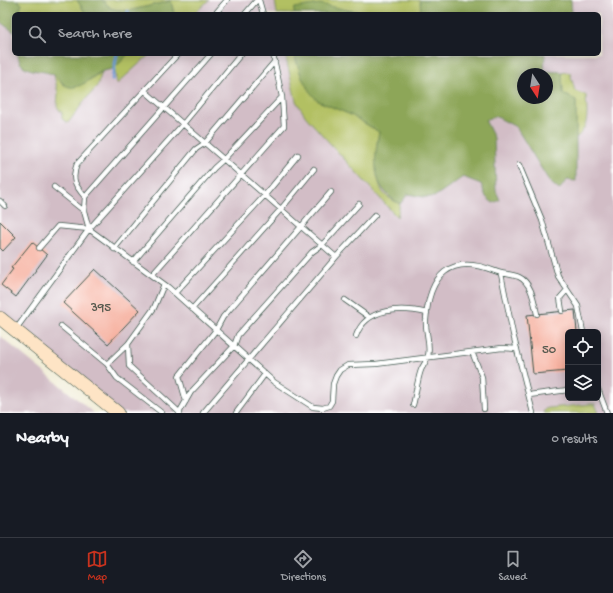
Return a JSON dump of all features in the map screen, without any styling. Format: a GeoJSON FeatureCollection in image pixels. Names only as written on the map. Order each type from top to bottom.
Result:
{"type":"FeatureCollection","features":[{"type":"Feature","properties":{"kind":"main road"},"geometry":{"type":"LineString","coordinates":[[0,318],[118,413]]}},
{"type":"Feature","properties":{"kind":"lane"},"geometry":{"type":"LineString","coordinates":[[217,12],[227,0]]}},
{"type":"Feature","properties":{"kind":"lane"},"geometry":{"type":"LineString","coordinates":[[248,12],[258,0]]}},
{"type":"Feature","properties":{"kind":"lane"},"geometry":{"type":"LineString","coordinates":[[258,0],[261,12]]}},
{"type":"Feature","properties":{"kind":"lane"},"geometry":{"type":"LineString","coordinates":[[85,197],[76,187],[73,175],[77,164],[176,56]]}},
{"type":"Feature","properties":{"kind":"lane"},"geometry":{"type":"LineString","coordinates":[[89,229],[84,211],[85,197],[209,56]]}},
{"type":"Feature","properties":{"kind":"lane"},"geometry":{"type":"LineString","coordinates":[[15,331],[89,229],[183,124],[239,56]]}},
{"type":"Feature","properties":{"kind":"lane"},"geometry":{"type":"LineString","coordinates":[[152,275],[284,126],[282,96],[274,56]]}},
{"type":"Feature","properties":{"kind":"lane"},"geometry":{"type":"LineString","coordinates":[[114,249],[196,149],[205,143],[275,61]]}},
{"type":"Feature","properties":{"kind":"lane"},"geometry":{"type":"LineString","coordinates":[[145,91],[336,257]]}},
{"type":"Feature","properties":{"kind":"lane"},"geometry":{"type":"LineString","coordinates":[[133,262],[214,168],[224,160],[282,96]]}},
{"type":"Feature","properties":{"kind":"lane"},"geometry":{"type":"LineString","coordinates":[[175,293],[265,195],[298,155]]}},
{"type":"Feature","properties":{"kind":"lane"},"geometry":{"type":"LineString","coordinates":[[519,165],[542,220],[558,276],[578,306],[582,329]]}},
{"type":"Feature","properties":{"kind":"lane"},"geometry":{"type":"LineString","coordinates":[[192,309],[281,209],[314,169]]}},
{"type":"Feature","properties":{"kind":"lane"},"geometry":{"type":"LineString","coordinates":[[54,187],[84,211]]}},
{"type":"Feature","properties":{"kind":"lane"},"geometry":{"type":"LineString","coordinates":[[186,401],[179,376],[216,330],[223,317],[331,192]]}},
{"type":"Feature","properties":{"kind":"lane"},"geometry":{"type":"LineString","coordinates":[[0,201],[5,206]]}},
{"type":"Feature","properties":{"kind":"lane"},"geometry":{"type":"LineString","coordinates":[[128,344],[129,366],[179,413],[191,392],[234,346],[238,335],[312,252],[322,245],[359,204]]}},
{"type":"Feature","properties":{"kind":"lane"},"geometry":{"type":"LineString","coordinates":[[203,413],[250,360],[336,257],[375,215]]}},
{"type":"Feature","properties":{"kind":"lane"},"geometry":{"type":"LineString","coordinates":[[39,248],[58,226],[89,229],[175,293],[274,382],[313,407],[323,408],[329,406],[332,401],[333,384],[336,376],[340,370],[348,365],[376,364],[428,356],[502,348],[517,349]]}},
{"type":"Feature","properties":{"kind":"lane"},"geometry":{"type":"LineString","coordinates":[[413,405],[420,371],[428,356],[427,313],[436,282],[444,272],[467,264],[478,265],[501,274],[519,277],[527,284],[533,295],[538,314]]}},
{"type":"Feature","properties":{"kind":"lane"},"geometry":{"type":"LineString","coordinates":[[501,274],[517,349],[533,413]]}},
{"type":"Feature","properties":{"kind":"lane"},"geometry":{"type":"LineString","coordinates":[[107,364],[128,344],[154,308],[164,284]]}},
{"type":"Feature","properties":{"kind":"lane"},"geometry":{"type":"LineString","coordinates":[[562,311],[560,298],[566,290]]}},
{"type":"Feature","properties":{"kind":"lane"},"geometry":{"type":"LineString","coordinates":[[344,300],[369,317]]}},
{"type":"Feature","properties":{"kind":"lane"},"geometry":{"type":"LineString","coordinates":[[356,336],[359,326],[369,317],[380,312],[395,310],[427,313]]}},
{"type":"Feature","properties":{"kind":"lane"},"geometry":{"type":"LineString","coordinates":[[61,326],[107,364],[117,378],[162,413]]}},
{"type":"Feature","properties":{"kind":"lane"},"geometry":{"type":"LineString","coordinates":[[472,352],[482,377],[484,409]]}},
{"type":"Feature","properties":{"kind":"lane"},"geometry":{"type":"LineString","coordinates":[[236,413],[265,374]]}},
{"type":"Feature","properties":{"kind":"lane"},"geometry":{"type":"LineString","coordinates":[[529,395],[565,390]]}},
{"type":"Feature","properties":{"kind":"lane"},"geometry":{"type":"LineString","coordinates":[[601,397],[607,413]]}},
{"type":"Feature","properties":{"kind":"shaded area"},"geometry":{"type":"Polygon","coordinates":[[[0,0],[613,0],[613,413],[118,413],[0,318],[0,0]]]}},
{"type":"Feature","properties":{"kind":"shaded area"},"geometry":{"type":"Polygon","coordinates":[[[0,336],[94,413],[0,413],[0,336]]]}},
{"type":"Feature","properties":{"kind":"green space"},"geometry":{"type":"Polygon","coordinates":[[[0,0],[17,0],[22,4],[19,12],[12,12],[12,31],[0,22],[0,0]]]}},
{"type":"Feature","properties":{"kind":"green space"},"geometry":{"type":"Polygon","coordinates":[[[17,0],[77,0],[85,12],[19,12],[22,4],[17,0]]]}},
{"type":"Feature","properties":{"kind":"green space"},"geometry":{"type":"Polygon","coordinates":[[[77,0],[102,0],[112,9],[128,11],[171,1],[174,12],[85,12],[77,0]]]}},
{"type":"Feature","properties":{"kind":"green space"},"geometry":{"type":"Polygon","coordinates":[[[102,0],[209,0],[196,12],[174,12],[171,1],[128,11],[112,9],[102,0]]]}},
{"type":"Feature","properties":{"kind":"green space"},"geometry":{"type":"Polygon","coordinates":[[[275,0],[420,0],[421,12],[360,12],[295,8],[294,12],[277,12],[275,0]]]}},
{"type":"Feature","properties":{"kind":"green space"},"geometry":{"type":"Polygon","coordinates":[[[420,0],[571,0],[572,12],[421,12],[420,0]]]}},
{"type":"Feature","properties":{"kind":"green space"},"geometry":{"type":"Polygon","coordinates":[[[320,4],[357,12],[294,12],[295,8],[320,4]]]}},
{"type":"Feature","properties":{"kind":"green space"},"geometry":{"type":"Polygon","coordinates":[[[18,56],[126,56],[114,68],[99,73],[82,85],[71,87],[65,85],[54,75],[26,68],[19,61],[18,56]]]}},
{"type":"Feature","properties":{"kind":"green space"},"geometry":{"type":"Polygon","coordinates":[[[126,56],[148,56],[117,84],[114,68],[126,56]]]}},
{"type":"Feature","properties":{"kind":"green space"},"geometry":{"type":"Polygon","coordinates":[[[285,56],[295,56],[302,78],[318,101],[351,115],[379,132],[376,154],[376,170],[382,191],[390,199],[400,204],[397,217],[306,117],[296,101],[285,56]]]}},
{"type":"Feature","properties":{"kind":"green space"},"geometry":{"type":"Polygon","coordinates":[[[295,56],[545,56],[544,68],[517,68],[517,104],[553,104],[553,72],[562,72],[563,94],[576,100],[576,181],[567,180],[559,190],[549,181],[516,127],[495,116],[485,120],[494,138],[496,191],[500,200],[493,203],[486,197],[481,184],[463,177],[434,197],[408,194],[400,204],[383,190],[376,172],[376,153],[379,132],[351,115],[318,101],[310,92],[302,78],[295,56]]]}},
{"type":"Feature","properties":{"kind":"green space"},"geometry":{"type":"Polygon","coordinates":[[[102,72],[97,87],[68,123],[62,119],[62,113],[57,107],[58,93],[54,75],[64,85],[85,83],[102,72]]]}},
{"type":"Feature","properties":{"kind":"green space"},"geometry":{"type":"Polygon","coordinates":[[[562,72],[570,73],[575,91],[586,95],[586,124],[584,129],[576,138],[576,100],[563,94],[562,72]]]}},
{"type":"Feature","properties":{"kind":"green space"},"geometry":{"type":"Polygon","coordinates":[[[595,404],[599,413],[543,413],[545,409],[549,408],[595,404]]]}},
{"type":"Feature","properties":{"kind":"building"},"geometry":{"type":"Polygon","coordinates":[[[0,221],[16,237],[3,251],[0,248],[0,221]]]}},
{"type":"Feature","properties":{"kind":"building"},"geometry":{"type":"Polygon","coordinates":[[[32,242],[47,255],[16,297],[1,285],[13,269],[11,268],[32,242]]]}},
{"type":"Feature","properties":{"kind":"building"},"geometry":{"type":"Polygon","coordinates":[[[95,269],[140,310],[108,344],[63,303],[95,269]]]}},
{"type":"Feature","properties":{"kind":"building"},"geometry":{"type":"Polygon","coordinates":[[[575,310],[577,329],[565,329],[565,371],[533,374],[527,315],[575,310]]]}},
{"type":"Feature","properties":{"kind":"waterway"},"geometry":{"type":"LineString","coordinates":[[112,80],[117,56]]}}]}
